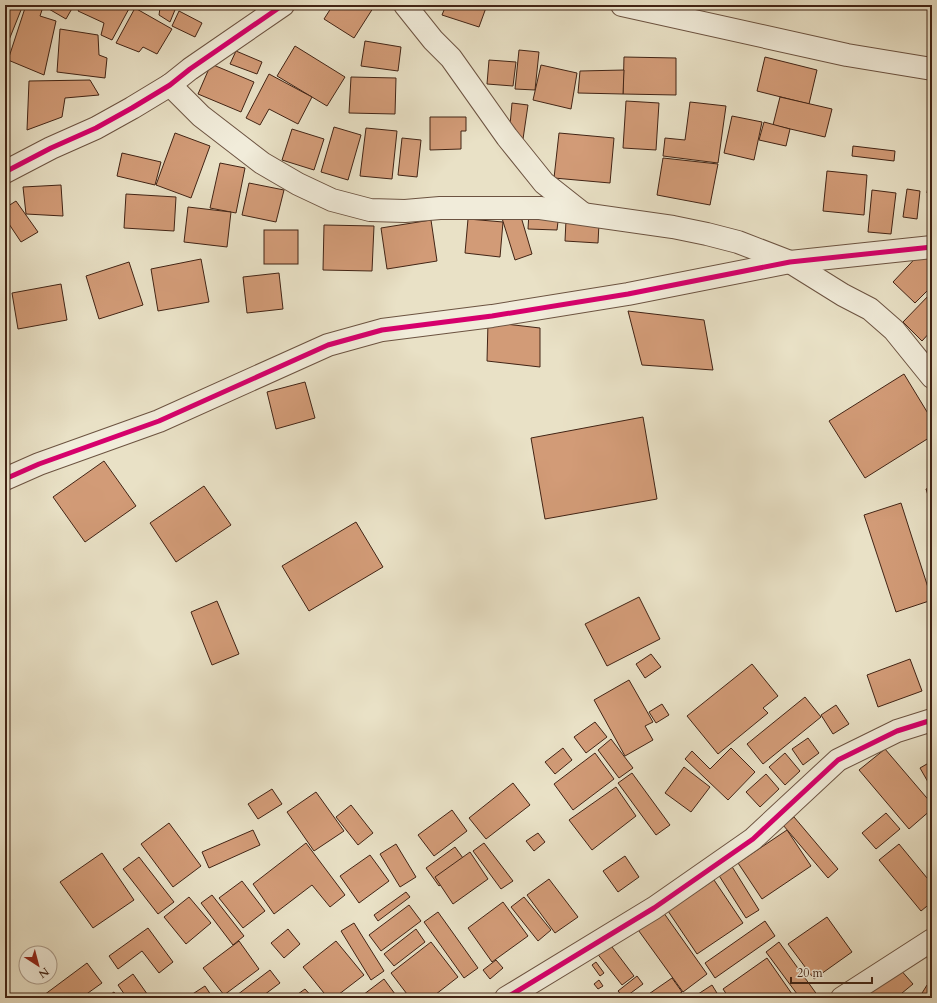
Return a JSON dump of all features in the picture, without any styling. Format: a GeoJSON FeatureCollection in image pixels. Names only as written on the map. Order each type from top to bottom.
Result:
{"type":"FeatureCollection","features":[{"type":"Feature","properties":{"kind":"street"},"geometry":{"type":"LineString","coordinates":[[5,172],[51,148],[96,128],[132,108],[170,85],[190,69],[283,5]]}},
{"type":"Feature","properties":{"kind":"street"},"geometry":{"type":"LineString","coordinates":[[405,5],[433,40],[450,58],[507,136],[544,183],[583,214]]}},
{"type":"Feature","properties":{"kind":"street"},"geometry":{"type":"LineString","coordinates":[[622,5],[847,55],[932,69]]}},
{"type":"Feature","properties":{"kind":"street"},"geometry":{"type":"LineString","coordinates":[[170,85],[201,116],[262,163],[298,184],[332,200],[370,210],[405,211],[440,208],[540,208],[673,227],[738,242],[790,262],[843,295],[870,309],[894,330],[932,377]]}},
{"type":"Feature","properties":{"kind":"street"},"geometry":{"type":"LineString","coordinates":[[5,478],[160,420],[328,345],[382,330],[492,316],[620,295],[790,262],[932,247]]}},
{"type":"Feature","properties":{"kind":"street"},"geometry":{"type":"LineString","coordinates":[[506,998],[654,908],[753,839],[838,760],[897,731],[932,720]]}},
{"type":"Feature","properties":{"kind":"street"},"geometry":{"type":"LineString","coordinates":[[842,998],[932,940]]}},
{"type":"Feature","properties":{"kind":"building"},"geometry":{"type":"Polygon","coordinates":[[[5,5],[23,5],[5,50],[5,5]]]}},
{"type":"Feature","properties":{"kind":"building"},"geometry":{"type":"Polygon","coordinates":[[[26,5],[42,10],[40,16],[56,21],[44,75],[8,60],[26,5]]]}},
{"type":"Feature","properties":{"kind":"building"},"geometry":{"type":"Polygon","coordinates":[[[42,5],[74,5],[66,19],[42,5]]]}},
{"type":"Feature","properties":{"kind":"building"},"geometry":{"type":"Polygon","coordinates":[[[81,5],[131,5],[112,40],[101,35],[104,23],[78,11],[81,5]]]}},
{"type":"Feature","properties":{"kind":"building"},"geometry":{"type":"Polygon","coordinates":[[[154,5],[177,5],[170,22],[159,15],[160,8],[154,5]]]}},
{"type":"Feature","properties":{"kind":"building"},"geometry":{"type":"Polygon","coordinates":[[[333,5],[375,5],[354,38],[324,19],[333,5]]]}},
{"type":"Feature","properties":{"kind":"building"},"geometry":{"type":"Polygon","coordinates":[[[446,5],[487,5],[479,27],[442,15],[446,5]]]}},
{"type":"Feature","properties":{"kind":"building"},"geometry":{"type":"Polygon","coordinates":[[[135,8],[172,29],[157,54],[143,47],[139,52],[116,43],[135,8]]]}},
{"type":"Feature","properties":{"kind":"building"},"geometry":{"type":"Polygon","coordinates":[[[179,11],[202,23],[195,37],[172,26],[179,11]]]}},
{"type":"Feature","properties":{"kind":"building"},"geometry":{"type":"Polygon","coordinates":[[[60,29],[98,35],[99,55],[107,58],[105,78],[57,72],[60,29]]]}},
{"type":"Feature","properties":{"kind":"building"},"geometry":{"type":"Polygon","coordinates":[[[365,41],[401,47],[398,71],[361,66],[365,41]]]}},
{"type":"Feature","properties":{"kind":"building"},"geometry":{"type":"Polygon","coordinates":[[[295,46],[345,77],[327,106],[277,76],[295,46]]]}},
{"type":"Feature","properties":{"kind":"building"},"geometry":{"type":"Polygon","coordinates":[[[519,50],[539,52],[535,90],[515,89],[519,50]]]}},
{"type":"Feature","properties":{"kind":"building"},"geometry":{"type":"Polygon","coordinates":[[[236,51],[262,62],[257,74],[230,64],[236,51]]]}},
{"type":"Feature","properties":{"kind":"building"},"geometry":{"type":"Polygon","coordinates":[[[624,57],[676,58],[676,95],[623,94],[624,57]]]}},
{"type":"Feature","properties":{"kind":"building"},"geometry":{"type":"Polygon","coordinates":[[[765,57],[817,70],[809,104],[757,91],[765,57]]]}},
{"type":"Feature","properties":{"kind":"building"},"geometry":{"type":"Polygon","coordinates":[[[489,60],[516,62],[513,86],[487,84],[489,60]]]}},
{"type":"Feature","properties":{"kind":"building"},"geometry":{"type":"Polygon","coordinates":[[[211,64],[254,82],[241,112],[198,94],[211,64]]]}},
{"type":"Feature","properties":{"kind":"building"},"geometry":{"type":"Polygon","coordinates":[[[541,65],[577,73],[571,109],[533,100],[541,65]]]}},
{"type":"Feature","properties":{"kind":"building"},"geometry":{"type":"Polygon","coordinates":[[[624,70],[623,94],[578,93],[580,71],[624,70]]]}},
{"type":"Feature","properties":{"kind":"building"},"geometry":{"type":"Polygon","coordinates":[[[269,74],[312,97],[298,124],[269,109],[260,125],[246,118],[269,74]]]}},
{"type":"Feature","properties":{"kind":"building"},"geometry":{"type":"Polygon","coordinates":[[[351,77],[396,78],[395,114],[349,113],[351,77]]]}},
{"type":"Feature","properties":{"kind":"building"},"geometry":{"type":"Polygon","coordinates":[[[90,80],[99,95],[65,98],[62,117],[27,130],[29,81],[90,80]]]}},
{"type":"Feature","properties":{"kind":"building"},"geometry":{"type":"Polygon","coordinates":[[[780,97],[832,109],[825,137],[773,125],[780,97]]]}},
{"type":"Feature","properties":{"kind":"building"},"geometry":{"type":"Polygon","coordinates":[[[626,101],[659,103],[656,150],[623,148],[626,101]]]}},
{"type":"Feature","properties":{"kind":"building"},"geometry":{"type":"Polygon","coordinates":[[[690,102],[726,106],[718,163],[663,156],[665,138],[685,140],[690,102]]]}},
{"type":"Feature","properties":{"kind":"building"},"geometry":{"type":"Polygon","coordinates":[[[512,103],[528,105],[523,139],[509,136],[512,103]]]}},
{"type":"Feature","properties":{"kind":"building"},"geometry":{"type":"Polygon","coordinates":[[[732,116],[762,122],[754,160],[724,153],[732,116]]]}},
{"type":"Feature","properties":{"kind":"building"},"geometry":{"type":"Polygon","coordinates":[[[430,117],[466,117],[466,131],[461,131],[461,149],[430,150],[430,117]]]}},
{"type":"Feature","properties":{"kind":"building"},"geometry":{"type":"Polygon","coordinates":[[[764,122],[790,129],[786,146],[759,140],[764,122]]]}},
{"type":"Feature","properties":{"kind":"building"},"geometry":{"type":"Polygon","coordinates":[[[334,127],[361,135],[348,180],[321,172],[334,127]]]}},
{"type":"Feature","properties":{"kind":"building"},"geometry":{"type":"Polygon","coordinates":[[[366,128],[397,131],[392,179],[360,176],[366,128]]]}},
{"type":"Feature","properties":{"kind":"building"},"geometry":{"type":"Polygon","coordinates":[[[292,129],[324,139],[314,170],[282,160],[292,129]]]}},
{"type":"Feature","properties":{"kind":"building"},"geometry":{"type":"Polygon","coordinates":[[[175,133],[210,146],[191,198],[156,185],[175,133]]]}},
{"type":"Feature","properties":{"kind":"building"},"geometry":{"type":"Polygon","coordinates":[[[559,133],[614,138],[610,183],[554,178],[559,133]]]}},
{"type":"Feature","properties":{"kind":"building"},"geometry":{"type":"Polygon","coordinates":[[[402,138],[421,140],[417,177],[398,175],[402,138]]]}},
{"type":"Feature","properties":{"kind":"building"},"geometry":{"type":"Polygon","coordinates":[[[853,146],[895,151],[894,161],[852,156],[853,146]]]}},
{"type":"Feature","properties":{"kind":"building"},"geometry":{"type":"Polygon","coordinates":[[[122,153],[161,162],[155,185],[117,176],[122,153]]]}},
{"type":"Feature","properties":{"kind":"building"},"geometry":{"type":"Polygon","coordinates":[[[663,158],[718,164],[710,205],[657,195],[663,158]]]}},
{"type":"Feature","properties":{"kind":"building"},"geometry":{"type":"Polygon","coordinates":[[[220,163],[245,168],[236,213],[210,208],[220,163]]]}},
{"type":"Feature","properties":{"kind":"building"},"geometry":{"type":"Polygon","coordinates":[[[827,171],[867,175],[864,215],[823,211],[827,171]]]}},
{"type":"Feature","properties":{"kind":"building"},"geometry":{"type":"Polygon","coordinates":[[[930,173],[932,173],[932,194],[927,193],[930,173]]]}},
{"type":"Feature","properties":{"kind":"building"},"geometry":{"type":"Polygon","coordinates":[[[249,183],[284,190],[276,222],[242,215],[249,183]]]}},
{"type":"Feature","properties":{"kind":"building"},"geometry":{"type":"Polygon","coordinates":[[[61,185],[63,216],[26,214],[23,187],[61,185]]]}},
{"type":"Feature","properties":{"kind":"building"},"geometry":{"type":"Polygon","coordinates":[[[907,189],[920,191],[917,219],[903,217],[907,189]]]}},
{"type":"Feature","properties":{"kind":"building"},"geometry":{"type":"Polygon","coordinates":[[[872,190],[896,193],[891,234],[868,232],[872,190]]]}},
{"type":"Feature","properties":{"kind":"building"},"geometry":{"type":"Polygon","coordinates":[[[126,194],[176,197],[174,231],[124,228],[126,194]]]}},
{"type":"Feature","properties":{"kind":"building"},"geometry":{"type":"Polygon","coordinates":[[[16,201],[38,232],[21,242],[5,218],[5,208],[16,201]]]}},
{"type":"Feature","properties":{"kind":"building"},"geometry":{"type":"Polygon","coordinates":[[[928,203],[932,203],[932,220],[929,221],[928,203]]]}},
{"type":"Feature","properties":{"kind":"building"},"geometry":{"type":"Polygon","coordinates":[[[188,207],[231,212],[227,247],[184,242],[188,207]]]}},
{"type":"Feature","properties":{"kind":"building"},"geometry":{"type":"Polygon","coordinates":[[[519,210],[532,254],[515,260],[501,215],[519,210]]]}},
{"type":"Feature","properties":{"kind":"building"},"geometry":{"type":"Polygon","coordinates":[[[529,212],[559,213],[557,230],[528,229],[529,212]]]}},
{"type":"Feature","properties":{"kind":"building"},"geometry":{"type":"Polygon","coordinates":[[[468,219],[503,222],[500,257],[465,253],[468,219]]]}},
{"type":"Feature","properties":{"kind":"building"},"geometry":{"type":"Polygon","coordinates":[[[431,220],[437,261],[387,269],[381,228],[431,220]]]}},
{"type":"Feature","properties":{"kind":"building"},"geometry":{"type":"Polygon","coordinates":[[[566,220],[599,223],[598,243],[565,241],[566,220]]]}},
{"type":"Feature","properties":{"kind":"building"},"geometry":{"type":"Polygon","coordinates":[[[324,225],[374,226],[372,271],[323,270],[324,225]]]}},
{"type":"Feature","properties":{"kind":"building"},"geometry":{"type":"Polygon","coordinates":[[[264,230],[298,230],[298,264],[264,264],[264,230]]]}},
{"type":"Feature","properties":{"kind":"building"},"geometry":{"type":"Polygon","coordinates":[[[924,249],[932,256],[932,286],[915,303],[893,282],[924,249]]]}},
{"type":"Feature","properties":{"kind":"building"},"geometry":{"type":"Polygon","coordinates":[[[201,259],[209,302],[158,311],[151,269],[201,259]]]}},
{"type":"Feature","properties":{"kind":"building"},"geometry":{"type":"Polygon","coordinates":[[[129,262],[143,305],[99,319],[86,276],[129,262]]]}},
{"type":"Feature","properties":{"kind":"building"},"geometry":{"type":"Polygon","coordinates":[[[279,273],[283,309],[247,313],[243,277],[279,273]]]}},
{"type":"Feature","properties":{"kind":"building"},"geometry":{"type":"Polygon","coordinates":[[[61,284],[67,320],[18,329],[12,293],[61,284]]]}},
{"type":"Feature","properties":{"kind":"building"},"geometry":{"type":"Polygon","coordinates":[[[932,292],[932,330],[922,341],[903,322],[932,292]]]}},
{"type":"Feature","properties":{"kind":"building"},"geometry":{"type":"Polygon","coordinates":[[[628,311],[704,320],[713,370],[642,365],[628,311]]]}},
{"type":"Feature","properties":{"kind":"building"},"geometry":{"type":"Polygon","coordinates":[[[488,322],[540,328],[540,367],[487,361],[488,322]]]}},
{"type":"Feature","properties":{"kind":"building"},"geometry":{"type":"Polygon","coordinates":[[[904,374],[932,420],[932,436],[865,478],[829,421],[904,374]]]}},
{"type":"Feature","properties":{"kind":"building"},"geometry":{"type":"Polygon","coordinates":[[[305,382],[315,418],[276,429],[267,392],[305,382]]]}},
{"type":"Feature","properties":{"kind":"building"},"geometry":{"type":"Polygon","coordinates":[[[643,417],[657,499],[545,519],[531,438],[643,417]]]}},
{"type":"Feature","properties":{"kind":"building"},"geometry":{"type":"Polygon","coordinates":[[[104,461],[136,506],[85,542],[53,497],[104,461]]]}},
{"type":"Feature","properties":{"kind":"building"},"geometry":{"type":"Polygon","coordinates":[[[204,486],[231,525],[176,562],[150,523],[204,486]]]}},
{"type":"Feature","properties":{"kind":"building"},"geometry":{"type":"Polygon","coordinates":[[[932,487],[932,508],[926,489],[932,487]]]}},
{"type":"Feature","properties":{"kind":"building"},"geometry":{"type":"Polygon","coordinates":[[[901,503],[932,600],[896,612],[864,515],[901,503]]]}},
{"type":"Feature","properties":{"kind":"building"},"geometry":{"type":"Polygon","coordinates":[[[356,522],[383,567],[309,611],[282,566],[356,522]]]}},
{"type":"Feature","properties":{"kind":"building"},"geometry":{"type":"Polygon","coordinates":[[[639,597],[660,639],[607,666],[585,624],[639,597]]]}},
{"type":"Feature","properties":{"kind":"building"},"geometry":{"type":"Polygon","coordinates":[[[217,601],[239,654],[212,665],[191,612],[217,601]]]}},
{"type":"Feature","properties":{"kind":"building"},"geometry":{"type":"Polygon","coordinates":[[[651,654],[661,667],[645,678],[636,664],[651,654]]]}},
{"type":"Feature","properties":{"kind":"building"},"geometry":{"type":"Polygon","coordinates":[[[910,659],[922,691],[878,707],[867,675],[910,659]]]}},
{"type":"Feature","properties":{"kind":"building"},"geometry":{"type":"Polygon","coordinates":[[[752,664],[778,696],[763,708],[768,713],[718,754],[687,716],[752,664]]]}},
{"type":"Feature","properties":{"kind":"building"},"geometry":{"type":"Polygon","coordinates":[[[629,680],[653,722],[645,726],[653,740],[625,756],[594,700],[629,680]]]}},
{"type":"Feature","properties":{"kind":"building"},"geometry":{"type":"Polygon","coordinates":[[[805,697],[821,717],[763,764],[747,744],[805,697]]]}},
{"type":"Feature","properties":{"kind":"building"},"geometry":{"type":"Polygon","coordinates":[[[662,704],[669,715],[656,723],[649,712],[662,704]]]}},
{"type":"Feature","properties":{"kind":"building"},"geometry":{"type":"Polygon","coordinates":[[[836,705],[849,724],[833,734],[821,715],[836,705]]]}},
{"type":"Feature","properties":{"kind":"building"},"geometry":{"type":"Polygon","coordinates":[[[595,722],[607,737],[586,753],[574,737],[595,722]]]}},
{"type":"Feature","properties":{"kind":"building"},"geometry":{"type":"Polygon","coordinates":[[[808,738],[819,753],[803,765],[792,749],[808,738]]]}},
{"type":"Feature","properties":{"kind":"building"},"geometry":{"type":"Polygon","coordinates":[[[611,739],[633,768],[619,778],[598,750],[611,739]]]}},
{"type":"Feature","properties":{"kind":"building"},"geometry":{"type":"Polygon","coordinates":[[[563,748],[572,760],[555,774],[545,762],[563,748]]]}},
{"type":"Feature","properties":{"kind":"building"},"geometry":{"type":"Polygon","coordinates":[[[731,748],[755,772],[728,800],[685,759],[692,751],[710,769],[731,748]]]}},
{"type":"Feature","properties":{"kind":"building"},"geometry":{"type":"Polygon","coordinates":[[[885,749],[932,804],[932,809],[909,829],[859,770],[885,749]]]}},
{"type":"Feature","properties":{"kind":"building"},"geometry":{"type":"Polygon","coordinates":[[[595,753],[614,779],[573,810],[554,784],[595,753]]]}},
{"type":"Feature","properties":{"kind":"building"},"geometry":{"type":"Polygon","coordinates":[[[785,753],[800,771],[785,785],[769,767],[785,753]]]}},
{"type":"Feature","properties":{"kind":"building"},"geometry":{"type":"Polygon","coordinates":[[[932,761],[932,779],[928,782],[920,768],[932,761]]]}},
{"type":"Feature","properties":{"kind":"building"},"geometry":{"type":"Polygon","coordinates":[[[684,767],[710,787],[691,812],[665,793],[684,767]]]}},
{"type":"Feature","properties":{"kind":"building"},"geometry":{"type":"Polygon","coordinates":[[[632,773],[670,825],[656,835],[618,783],[632,773]]]}},
{"type":"Feature","properties":{"kind":"building"},"geometry":{"type":"Polygon","coordinates":[[[766,774],[779,789],[760,807],[746,792],[766,774]]]}},
{"type":"Feature","properties":{"kind":"building"},"geometry":{"type":"Polygon","coordinates":[[[513,783],[530,805],[486,839],[469,818],[513,783]]]}},
{"type":"Feature","properties":{"kind":"building"},"geometry":{"type":"Polygon","coordinates":[[[616,787],[636,816],[592,850],[569,820],[616,787]]]}},
{"type":"Feature","properties":{"kind":"building"},"geometry":{"type":"Polygon","coordinates":[[[272,789],[282,804],[258,819],[248,804],[272,789]]]}},
{"type":"Feature","properties":{"kind":"building"},"geometry":{"type":"Polygon","coordinates":[[[316,792],[344,831],[314,851],[287,812],[316,792]]]}},
{"type":"Feature","properties":{"kind":"building"},"geometry":{"type":"Polygon","coordinates":[[[351,805],[373,833],[358,845],[336,817],[351,805]]]}},
{"type":"Feature","properties":{"kind":"building"},"geometry":{"type":"Polygon","coordinates":[[[452,810],[467,831],[434,856],[418,835],[452,810]]]}},
{"type":"Feature","properties":{"kind":"building"},"geometry":{"type":"Polygon","coordinates":[[[886,813],[900,829],[876,849],[862,833],[886,813]]]}},
{"type":"Feature","properties":{"kind":"building"},"geometry":{"type":"Polygon","coordinates":[[[794,817],[838,869],[828,878],[783,825],[794,817]]]}},
{"type":"Feature","properties":{"kind":"building"},"geometry":{"type":"Polygon","coordinates":[[[169,823],[201,866],[173,887],[141,844],[169,823]]]}},
{"type":"Feature","properties":{"kind":"building"},"geometry":{"type":"Polygon","coordinates":[[[253,830],[260,845],[209,868],[202,852],[253,830]]]}},
{"type":"Feature","properties":{"kind":"building"},"geometry":{"type":"Polygon","coordinates":[[[787,830],[811,866],[762,899],[738,863],[787,830]]]}},
{"type":"Feature","properties":{"kind":"building"},"geometry":{"type":"Polygon","coordinates":[[[538,833],[545,842],[534,851],[526,841],[538,833]]]}},
{"type":"Feature","properties":{"kind":"building"},"geometry":{"type":"Polygon","coordinates":[[[306,843],[345,895],[330,907],[312,885],[274,914],[253,884],[306,843]]]}},
{"type":"Feature","properties":{"kind":"building"},"geometry":{"type":"Polygon","coordinates":[[[484,843],[513,881],[501,889],[473,851],[484,843]]]}},
{"type":"Feature","properties":{"kind":"building"},"geometry":{"type":"Polygon","coordinates":[[[396,844],[416,877],[400,887],[380,854],[396,844]]]}},
{"type":"Feature","properties":{"kind":"building"},"geometry":{"type":"Polygon","coordinates":[[[899,844],[932,884],[932,902],[921,911],[879,860],[899,844]]]}},
{"type":"Feature","properties":{"kind":"building"},"geometry":{"type":"Polygon","coordinates":[[[455,847],[468,865],[439,886],[426,868],[455,847]]]}},
{"type":"Feature","properties":{"kind":"building"},"geometry":{"type":"Polygon","coordinates":[[[470,852],[488,879],[453,904],[435,877],[470,852]]]}},
{"type":"Feature","properties":{"kind":"building"},"geometry":{"type":"Polygon","coordinates":[[[102,853],[134,900],[93,928],[60,882],[102,853]]]}},
{"type":"Feature","properties":{"kind":"building"},"geometry":{"type":"Polygon","coordinates":[[[370,855],[389,881],[359,903],[340,876],[370,855]]]}},
{"type":"Feature","properties":{"kind":"building"},"geometry":{"type":"Polygon","coordinates":[[[625,856],[639,877],[618,892],[603,871],[625,856]]]}},
{"type":"Feature","properties":{"kind":"building"},"geometry":{"type":"Polygon","coordinates":[[[139,857],[174,902],[158,914],[123,869],[139,857]]]}},
{"type":"Feature","properties":{"kind":"building"},"geometry":{"type":"Polygon","coordinates":[[[731,865],[759,910],[746,918],[718,874],[731,865]]]}},
{"type":"Feature","properties":{"kind":"building"},"geometry":{"type":"Polygon","coordinates":[[[549,879],[578,917],[555,933],[527,895],[549,879]]]}},
{"type":"Feature","properties":{"kind":"building"},"geometry":{"type":"Polygon","coordinates":[[[714,880],[743,923],[697,954],[668,911],[714,880]]]}},
{"type":"Feature","properties":{"kind":"building"},"geometry":{"type":"Polygon","coordinates":[[[242,881],[265,911],[243,928],[219,898],[242,881]]]}},
{"type":"Feature","properties":{"kind":"building"},"geometry":{"type":"Polygon","coordinates":[[[406,892],[410,897],[378,921],[374,915],[406,892]]]}},
{"type":"Feature","properties":{"kind":"building"},"geometry":{"type":"Polygon","coordinates":[[[212,895],[244,936],[233,945],[201,903],[212,895]]]}},
{"type":"Feature","properties":{"kind":"building"},"geometry":{"type":"Polygon","coordinates":[[[189,897],[211,923],[186,944],[164,917],[189,897]]]}},
{"type":"Feature","properties":{"kind":"building"},"geometry":{"type":"Polygon","coordinates":[[[524,897],[551,930],[538,941],[511,907],[524,897]]]}},
{"type":"Feature","properties":{"kind":"building"},"geometry":{"type":"Polygon","coordinates":[[[503,902],[528,936],[492,962],[468,928],[503,902]]]}},
{"type":"Feature","properties":{"kind":"building"},"geometry":{"type":"Polygon","coordinates":[[[409,905],[421,921],[381,951],[369,935],[409,905]]]}},
{"type":"Feature","properties":{"kind":"building"},"geometry":{"type":"Polygon","coordinates":[[[661,909],[707,974],[683,992],[636,927],[661,909]]]}},
{"type":"Feature","properties":{"kind":"building"},"geometry":{"type":"Polygon","coordinates":[[[438,912],[478,968],[464,978],[424,922],[438,912]]]}},
{"type":"Feature","properties":{"kind":"building"},"geometry":{"type":"Polygon","coordinates":[[[827,917],[852,952],[814,979],[788,944],[827,917]]]}},
{"type":"Feature","properties":{"kind":"building"},"geometry":{"type":"Polygon","coordinates":[[[765,921],[775,936],[715,978],[705,963],[765,921]]]}},
{"type":"Feature","properties":{"kind":"building"},"geometry":{"type":"Polygon","coordinates":[[[354,923],[384,971],[371,980],[341,931],[354,923]]]}},
{"type":"Feature","properties":{"kind":"building"},"geometry":{"type":"Polygon","coordinates":[[[148,928],[173,962],[159,973],[142,951],[118,969],[109,956],[148,928]]]}},
{"type":"Feature","properties":{"kind":"building"},"geometry":{"type":"Polygon","coordinates":[[[288,929],[300,944],[284,958],[271,943],[288,929]]]}},
{"type":"Feature","properties":{"kind":"building"},"geometry":{"type":"Polygon","coordinates":[[[416,929],[425,942],[394,966],[384,954],[416,929]]]}},
{"type":"Feature","properties":{"kind":"building"},"geometry":{"type":"Polygon","coordinates":[[[239,941],[259,969],[224,995],[203,968],[239,941]]]}},
{"type":"Feature","properties":{"kind":"building"},"geometry":{"type":"Polygon","coordinates":[[[336,941],[364,975],[334,998],[328,998],[303,967],[336,941]]]}},
{"type":"Feature","properties":{"kind":"building"},"geometry":{"type":"Polygon","coordinates":[[[431,942],[458,977],[431,998],[410,998],[391,973],[431,942]]]}},
{"type":"Feature","properties":{"kind":"building"},"geometry":{"type":"Polygon","coordinates":[[[779,942],[818,996],[815,998],[800,998],[766,952],[779,942]]]}},
{"type":"Feature","properties":{"kind":"building"},"geometry":{"type":"Polygon","coordinates":[[[609,943],[634,976],[622,985],[596,952],[609,943]]]}},
{"type":"Feature","properties":{"kind":"building"},"geometry":{"type":"Polygon","coordinates":[[[767,958],[792,994],[786,998],[729,998],[723,989],[767,958]]]}},
{"type":"Feature","properties":{"kind":"building"},"geometry":{"type":"Polygon","coordinates":[[[496,960],[503,968],[490,979],[483,970],[496,960]]]}},
{"type":"Feature","properties":{"kind":"building"},"geometry":{"type":"Polygon","coordinates":[[[596,962],[604,973],[600,976],[592,965],[596,962]]]}},
{"type":"Feature","properties":{"kind":"building"},"geometry":{"type":"Polygon","coordinates":[[[87,963],[102,983],[81,998],[46,998],[44,995],[87,963]]]}},
{"type":"Feature","properties":{"kind":"building"},"geometry":{"type":"Polygon","coordinates":[[[899,968],[913,984],[896,998],[864,998],[864,997],[899,968]]]}},
{"type":"Feature","properties":{"kind":"building"},"geometry":{"type":"Polygon","coordinates":[[[270,970],[280,983],[260,998],[233,998],[270,970]]]}},
{"type":"Feature","properties":{"kind":"building"},"geometry":{"type":"Polygon","coordinates":[[[133,974],[150,998],[127,998],[118,985],[133,974]]]}},
{"type":"Feature","properties":{"kind":"building"},"geometry":{"type":"Polygon","coordinates":[[[637,976],[643,984],[624,998],[618,991],[637,976]]]}},
{"type":"Feature","properties":{"kind":"building"},"geometry":{"type":"Polygon","coordinates":[[[672,978],[682,992],[673,998],[643,998],[672,978]]]}},
{"type":"Feature","properties":{"kind":"building"},"geometry":{"type":"Polygon","coordinates":[[[384,979],[395,994],[390,998],[359,998],[384,979]]]}},
{"type":"Feature","properties":{"kind":"building"},"geometry":{"type":"Polygon","coordinates":[[[599,980],[603,986],[598,989],[594,984],[599,980]]]}},
{"type":"Feature","properties":{"kind":"building"},"geometry":{"type":"Polygon","coordinates":[[[712,985],[720,998],[692,998],[712,985]]]}},
{"type":"Feature","properties":{"kind":"building"},"geometry":{"type":"Polygon","coordinates":[[[927,985],[932,988],[932,998],[919,998],[927,985]]]}},
{"type":"Feature","properties":{"kind":"building"},"geometry":{"type":"Polygon","coordinates":[[[205,986],[213,998],[194,998],[191,995],[205,986]]]}},
{"type":"Feature","properties":{"kind":"building"},"geometry":{"type":"Polygon","coordinates":[[[305,989],[313,998],[301,998],[298,994],[305,989]]]}},
{"type":"Feature","properties":{"kind":"building"},"geometry":{"type":"Polygon","coordinates":[[[114,992],[118,998],[105,998],[114,992]]]}},
{"type":"Feature","properties":{"kind":"cycle path"},"geometry":{"type":"LineString","coordinates":[[5,172],[51,148],[96,128],[132,108],[170,85],[190,69],[283,5]]}},
{"type":"Feature","properties":{"kind":"cycle path"},"geometry":{"type":"LineString","coordinates":[[5,479],[39,464],[159,421],[328,345],[382,330],[492,316],[628,294],[790,262],[932,247]]}},
{"type":"Feature","properties":{"kind":"cycle path"},"geometry":{"type":"LineString","coordinates":[[506,998],[654,908],[753,839],[838,760],[897,731],[932,720]]}}]}
